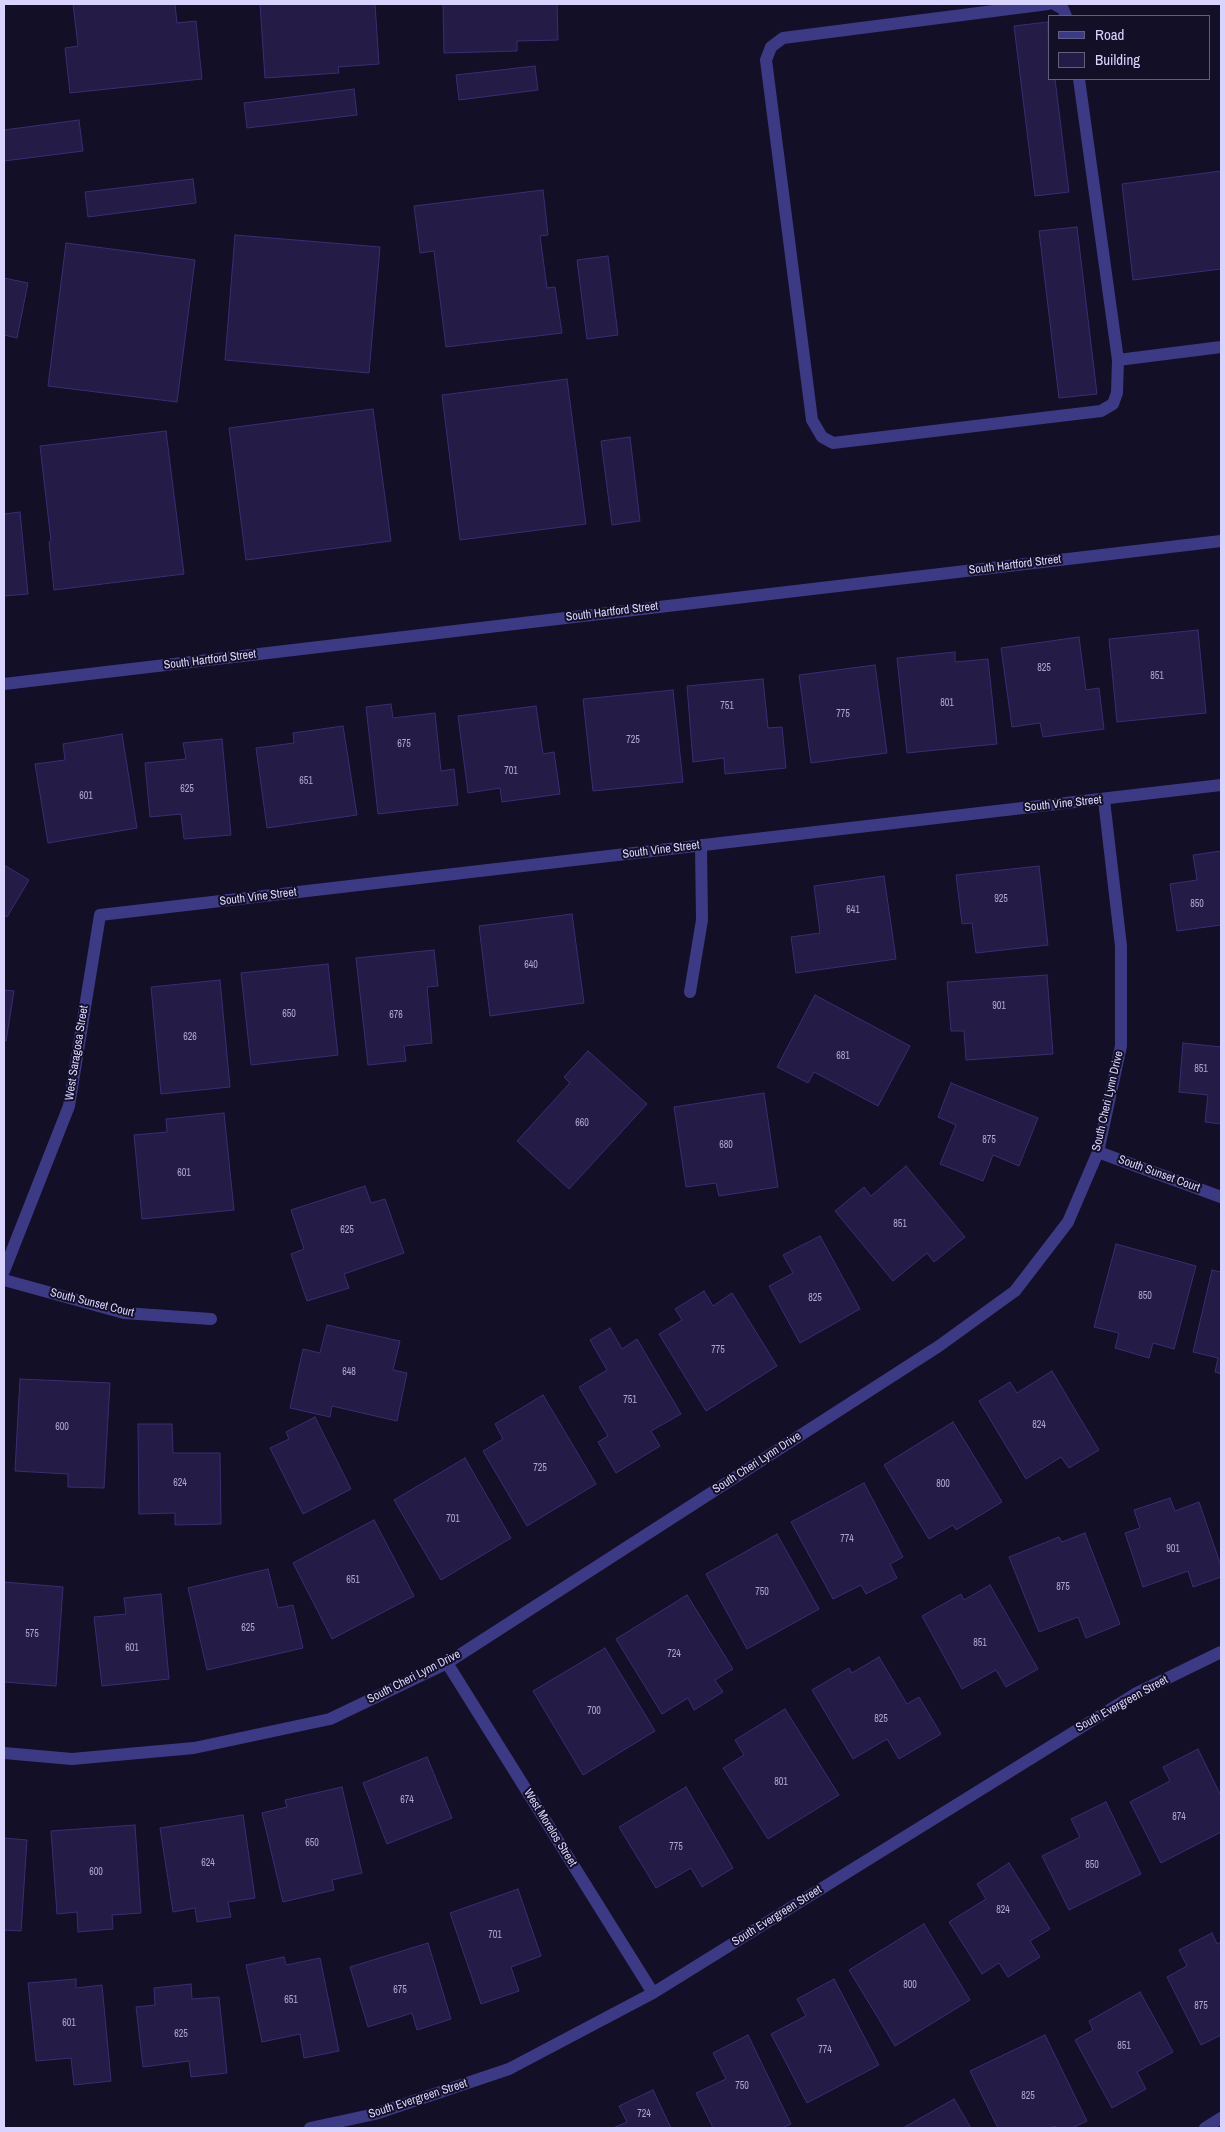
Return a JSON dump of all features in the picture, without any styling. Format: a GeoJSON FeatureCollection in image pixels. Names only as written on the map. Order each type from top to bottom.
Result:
{"type":"FeatureCollection","features":[{"type":"Feature","properties":{"kind":"street"},"geometry":{"type":"LineString","coordinates":[[1048,4],[863,26],[783,38],[771,47],[766,60],[812,420],[822,437],[833,443],[1101,411],[1113,404],[1117,393],[1118,360],[1078,80]]}},
{"type":"Feature","properties":{"kind":"street"},"geometry":{"type":"LineString","coordinates":[[1054,4],[1063,9],[1066,15]]}},
{"type":"Feature","properties":{"kind":"street"},"geometry":{"type":"LineString","coordinates":[[1118,360],[1221,347]]}},
{"type":"Feature","properties":{"kind":"street","name":"South Hartford Street"},"geometry":{"type":"LineString","coordinates":[[4,684],[1221,541]]}},
{"type":"Feature","properties":{"kind":"street","name":"South Vine Street"},"geometry":{"type":"LineString","coordinates":[[100,915],[1221,786]]}},
{"type":"Feature","properties":{"kind":"street","name":"South Cheri Lynn Drive"},"geometry":{"type":"LineString","coordinates":[[4,1753],[72,1759],[194,1748],[330,1719],[448,1663],[939,1346],[1015,1291],[1068,1222],[1098,1152],[1121,1046],[1121,946],[1104,800]]}},
{"type":"Feature","properties":{"kind":"street"},"geometry":{"type":"LineString","coordinates":[[690,992],[702,920],[701,845]]}},
{"type":"Feature","properties":{"kind":"street","name":"West Saragosa Street"},"geometry":{"type":"LineString","coordinates":[[4,1271],[69,1106],[100,915]]}},
{"type":"Feature","properties":{"kind":"street","name":"South Sunset Court"},"geometry":{"type":"LineString","coordinates":[[1098,1152],[1221,1197]]}},
{"type":"Feature","properties":{"kind":"street","name":"South Sunset Court"},"geometry":{"type":"LineString","coordinates":[[4,1280],[124,1313],[211,1319]]}},
{"type":"Feature","properties":{"kind":"street","name":"South Evergreen Street"},"geometry":{"type":"LineString","coordinates":[[310,2128],[375,2114],[509,2069],[653,1994],[1135,1694],[1221,1652]]}},
{"type":"Feature","properties":{"kind":"street","name":"West Morelos Street"},"geometry":{"type":"LineString","coordinates":[[448,1663],[653,1994]]}},
{"type":"Feature","properties":{"kind":"street"},"geometry":{"type":"LineString","coordinates":[[1205,2128],[1221,2118]]}},
{"type":"Feature","properties":{"kind":"building"},"geometry":{"type":"Polygon","coordinates":[[[73,4],[175,4],[177,23],[196,21],[202,79],[70,93],[65,48],[78,46],[73,4]]]}},
{"type":"Feature","properties":{"kind":"building"},"geometry":{"type":"Polygon","coordinates":[[[260,4],[375,4],[379,64],[338,67],[339,73],[265,78],[260,4]]]}},
{"type":"Feature","properties":{"kind":"building"},"geometry":{"type":"Polygon","coordinates":[[[443,4],[557,4],[558,40],[517,41],[517,51],[444,53],[443,4]]]}},
{"type":"Feature","properties":{"kind":"building"},"geometry":{"type":"Polygon","coordinates":[[[1048,22],[1048,80],[1055,80],[1069,192],[1035,196],[1014,26],[1048,22]]]}},
{"type":"Feature","properties":{"kind":"building"},"geometry":{"type":"Polygon","coordinates":[[[535,66],[538,90],[459,100],[456,75],[535,66]]]}},
{"type":"Feature","properties":{"kind":"building"},"geometry":{"type":"Polygon","coordinates":[[[354,89],[357,115],[247,128],[244,103],[354,89]]]}},
{"type":"Feature","properties":{"kind":"building"},"geometry":{"type":"Polygon","coordinates":[[[79,120],[83,151],[4,161],[4,130],[79,120]]]}},
{"type":"Feature","properties":{"kind":"building"},"geometry":{"type":"Polygon","coordinates":[[[1221,171],[1221,269],[1133,280],[1122,184],[1221,171]]]}},
{"type":"Feature","properties":{"kind":"building"},"geometry":{"type":"Polygon","coordinates":[[[193,179],[196,203],[88,217],[85,192],[193,179]]]}},
{"type":"Feature","properties":{"kind":"building"},"geometry":{"type":"Polygon","coordinates":[[[543,190],[548,235],[540,236],[547,288],[555,287],[562,333],[446,347],[434,251],[420,253],[414,206],[543,190]]]}},
{"type":"Feature","properties":{"kind":"building"},"geometry":{"type":"Polygon","coordinates":[[[1077,227],[1097,394],[1059,398],[1039,231],[1077,227]]]}},
{"type":"Feature","properties":{"kind":"building"},"geometry":{"type":"Polygon","coordinates":[[[235,235],[380,247],[369,373],[225,360],[235,235]]]}},
{"type":"Feature","properties":{"kind":"building"},"geometry":{"type":"Polygon","coordinates":[[[66,243],[195,260],[177,402],[48,386],[66,243]]]}},
{"type":"Feature","properties":{"kind":"building"},"geometry":{"type":"Polygon","coordinates":[[[608,256],[618,335],[587,339],[577,260],[608,256]]]}},
{"type":"Feature","properties":{"kind":"building"},"geometry":{"type":"Polygon","coordinates":[[[4,278],[28,283],[17,338],[4,335],[4,278]]]}},
{"type":"Feature","properties":{"kind":"building"},"geometry":{"type":"Polygon","coordinates":[[[567,379],[586,524],[460,540],[442,395],[567,379]]]}},
{"type":"Feature","properties":{"kind":"building"},"geometry":{"type":"Polygon","coordinates":[[[373,409],[391,541],[246,560],[229,428],[373,409]]]}},
{"type":"Feature","properties":{"kind":"building"},"geometry":{"type":"Polygon","coordinates":[[[166,431],[184,574],[54,590],[49,542],[51,541],[40,446],[166,431]]]}},
{"type":"Feature","properties":{"kind":"building"},"geometry":{"type":"Polygon","coordinates":[[[630,437],[640,521],[612,525],[601,441],[630,437]]]}},
{"type":"Feature","properties":{"kind":"building"},"geometry":{"type":"Polygon","coordinates":[[[20,512],[28,594],[4,596],[4,514],[20,512]]]}},
{"type":"Feature","properties":{"kind":"building"},"geometry":{"type":"Polygon","coordinates":[[[1198,630],[1206,713],[1117,722],[1109,639],[1198,630]]]}},
{"type":"Feature","properties":{"kind":"building"},"geometry":{"type":"Polygon","coordinates":[[[1079,637],[1086,690],[1099,688],[1104,729],[1043,737],[1040,723],[1012,727],[1001,648],[1079,637]]]}},
{"type":"Feature","properties":{"kind":"building"},"geometry":{"type":"Polygon","coordinates":[[[955,652],[955,662],[988,659],[997,744],[907,753],[897,658],[955,652]]]}},
{"type":"Feature","properties":{"kind":"building"},"geometry":{"type":"Polygon","coordinates":[[[875,665],[887,753],[811,763],[799,675],[875,665]]]}},
{"type":"Feature","properties":{"kind":"building"},"geometry":{"type":"Polygon","coordinates":[[[763,679],[768,728],[782,727],[786,768],[725,774],[724,758],[693,762],[687,686],[763,679]]]}},
{"type":"Feature","properties":{"kind":"building"},"geometry":{"type":"Polygon","coordinates":[[[673,690],[683,782],[593,791],[583,699],[673,690]]]}},
{"type":"Feature","properties":{"kind":"building"},"geometry":{"type":"Polygon","coordinates":[[[391,704],[393,718],[435,713],[441,771],[454,769],[458,805],[378,814],[366,707],[391,704]]]}},
{"type":"Feature","properties":{"kind":"building"},"geometry":{"type":"Polygon","coordinates":[[[536,706],[543,754],[554,752],[560,794],[502,802],[500,788],[468,793],[458,716],[536,706]]]}},
{"type":"Feature","properties":{"kind":"building"},"geometry":{"type":"Polygon","coordinates":[[[343,726],[357,815],[267,828],[256,748],[294,743],[293,733],[343,726]]]}},
{"type":"Feature","properties":{"kind":"building"},"geometry":{"type":"Polygon","coordinates":[[[122,734],[137,828],[48,843],[35,764],[65,760],[63,744],[122,734]]]}},
{"type":"Feature","properties":{"kind":"building"},"geometry":{"type":"Polygon","coordinates":[[[222,739],[231,835],[184,839],[181,814],[150,817],[145,763],[186,759],[183,743],[222,739]]]}},
{"type":"Feature","properties":{"kind":"building"},"geometry":{"type":"Polygon","coordinates":[[[1221,851],[1221,925],[1177,931],[1170,884],[1197,880],[1193,855],[1221,851]]]}},
{"type":"Feature","properties":{"kind":"building"},"geometry":{"type":"Polygon","coordinates":[[[4,865],[29,880],[7,917],[4,915],[4,865]]]}},
{"type":"Feature","properties":{"kind":"building"},"geometry":{"type":"Polygon","coordinates":[[[1039,866],[1048,945],[976,953],[972,923],[962,924],[956,875],[1039,866]]]}},
{"type":"Feature","properties":{"kind":"building"},"geometry":{"type":"Polygon","coordinates":[[[884,876],[896,959],[796,973],[791,937],[820,933],[814,886],[884,876]]]}},
{"type":"Feature","properties":{"kind":"building"},"geometry":{"type":"Polygon","coordinates":[[[572,914],[584,1003],[490,1016],[479,926],[572,914]]]}},
{"type":"Feature","properties":{"kind":"building"},"geometry":{"type":"Polygon","coordinates":[[[434,950],[438,986],[427,987],[432,1043],[404,1046],[406,1061],[368,1065],[356,958],[434,950]]]}},
{"type":"Feature","properties":{"kind":"building"},"geometry":{"type":"Polygon","coordinates":[[[328,964],[338,1055],[251,1065],[241,973],[328,964]]]}},
{"type":"Feature","properties":{"kind":"building"},"geometry":{"type":"Polygon","coordinates":[[[1047,975],[1053,1054],[966,1060],[964,1031],[951,1031],[947,982],[1047,975]]]}},
{"type":"Feature","properties":{"kind":"building"},"geometry":{"type":"Polygon","coordinates":[[[220,980],[230,1087],[161,1094],[151,987],[220,980]]]}},
{"type":"Feature","properties":{"kind":"building"},"geometry":{"type":"Polygon","coordinates":[[[4,990],[14,991],[6,1041],[4,1040],[4,990]]]}},
{"type":"Feature","properties":{"kind":"building"},"geometry":{"type":"Polygon","coordinates":[[[815,995],[910,1046],[878,1106],[814,1072],[808,1083],[777,1067],[815,995]]]}},
{"type":"Feature","properties":{"kind":"building"},"geometry":{"type":"Polygon","coordinates":[[[1183,1043],[1221,1047],[1221,1124],[1205,1122],[1208,1095],[1179,1092],[1183,1043]]]}},
{"type":"Feature","properties":{"kind":"building"},"geometry":{"type":"Polygon","coordinates":[[[588,1051],[647,1104],[569,1189],[517,1141],[570,1083],[564,1077],[588,1051]]]}},
{"type":"Feature","properties":{"kind":"building"},"geometry":{"type":"Polygon","coordinates":[[[951,1083],[1038,1118],[1019,1166],[993,1155],[983,1181],[940,1164],[956,1125],[938,1117],[951,1083]]]}},
{"type":"Feature","properties":{"kind":"building"},"geometry":{"type":"Polygon","coordinates":[[[764,1093],[778,1187],[719,1196],[716,1183],[686,1187],[674,1107],[764,1093]]]}},
{"type":"Feature","properties":{"kind":"building"},"geometry":{"type":"Polygon","coordinates":[[[224,1113],[234,1210],[142,1219],[134,1135],[167,1132],[166,1119],[224,1113]]]}},
{"type":"Feature","properties":{"kind":"building"},"geometry":{"type":"Polygon","coordinates":[[[906,1166],[965,1237],[934,1262],[927,1253],[893,1281],[835,1211],[864,1187],[871,1196],[906,1166]]]}},
{"type":"Feature","properties":{"kind":"building"},"geometry":{"type":"Polygon","coordinates":[[[365,1186],[371,1203],[385,1199],[404,1253],[344,1274],[349,1288],[307,1301],[291,1254],[304,1249],[291,1210],[365,1186]]]}},
{"type":"Feature","properties":{"kind":"building"},"geometry":{"type":"Polygon","coordinates":[[[820,1236],[860,1309],[800,1343],[769,1286],[793,1273],[783,1255],[820,1236]]]}},
{"type":"Feature","properties":{"kind":"building"},"geometry":{"type":"Polygon","coordinates":[[[1116,1244],[1196,1266],[1174,1349],[1153,1343],[1149,1358],[1115,1348],[1119,1333],[1094,1327],[1116,1244]]]}},
{"type":"Feature","properties":{"kind":"building"},"geometry":{"type":"Polygon","coordinates":[[[1212,1270],[1221,1272],[1221,1374],[1215,1372],[1218,1358],[1193,1352],[1212,1270]]]}},
{"type":"Feature","properties":{"kind":"building"},"geometry":{"type":"Polygon","coordinates":[[[704,1291],[713,1306],[732,1293],[777,1366],[706,1411],[659,1334],[682,1320],[675,1309],[704,1291]]]}},
{"type":"Feature","properties":{"kind":"building"},"geometry":{"type":"Polygon","coordinates":[[[327,1325],[400,1341],[393,1370],[407,1373],[397,1421],[332,1406],[330,1417],[290,1408],[303,1349],[320,1353],[327,1325]]]}},
{"type":"Feature","properties":{"kind":"building"},"geometry":{"type":"Polygon","coordinates":[[[610,1328],[622,1349],[637,1339],[681,1414],[651,1431],[660,1446],[616,1473],[598,1442],[608,1436],[579,1387],[607,1370],[590,1340],[610,1328]]]}},
{"type":"Feature","properties":{"kind":"building"},"geometry":{"type":"Polygon","coordinates":[[[1052,1371],[1099,1450],[1069,1468],[1061,1457],[1026,1479],[979,1401],[1010,1382],[1017,1393],[1052,1371]]]}},
{"type":"Feature","properties":{"kind":"building"},"geometry":{"type":"Polygon","coordinates":[[[20,1379],[110,1383],[104,1488],[68,1487],[68,1474],[15,1471],[20,1379]]]}},
{"type":"Feature","properties":{"kind":"building"},"geometry":{"type":"Polygon","coordinates":[[[543,1395],[596,1484],[527,1526],[483,1451],[503,1439],[495,1424],[543,1395]]]}},
{"type":"Feature","properties":{"kind":"building"},"geometry":{"type":"Polygon","coordinates":[[[315,1417],[351,1489],[303,1514],[270,1448],[289,1439],[286,1432],[315,1417]]]}},
{"type":"Feature","properties":{"kind":"building"},"geometry":{"type":"Polygon","coordinates":[[[953,1422],[1002,1502],[956,1530],[953,1525],[929,1539],[884,1465],[953,1422]]]}},
{"type":"Feature","properties":{"kind":"building"},"geometry":{"type":"Polygon","coordinates":[[[138,1424],[172,1424],[173,1453],[220,1453],[221,1524],[175,1525],[175,1513],[139,1514],[138,1424]]]}},
{"type":"Feature","properties":{"kind":"building"},"geometry":{"type":"Polygon","coordinates":[[[465,1458],[511,1538],[441,1580],[394,1500],[465,1458]]]}},
{"type":"Feature","properties":{"kind":"building"},"geometry":{"type":"Polygon","coordinates":[[[864,1483],[903,1557],[890,1564],[897,1578],[866,1594],[861,1585],[833,1599],[791,1522],[864,1483]]]}},
{"type":"Feature","properties":{"kind":"building"},"geometry":{"type":"Polygon","coordinates":[[[1170,1498],[1175,1511],[1199,1502],[1221,1566],[1221,1577],[1193,1587],[1188,1571],[1143,1587],[1125,1533],[1140,1528],[1134,1510],[1170,1498]]]}},
{"type":"Feature","properties":{"kind":"building"},"geometry":{"type":"Polygon","coordinates":[[[374,1520],[414,1596],[332,1639],[293,1563],[374,1520]]]}},
{"type":"Feature","properties":{"kind":"building"},"geometry":{"type":"Polygon","coordinates":[[[1085,1533],[1120,1624],[1086,1638],[1078,1617],[1039,1632],[1009,1557],[1059,1537],[1062,1542],[1085,1533]]]}},
{"type":"Feature","properties":{"kind":"building"},"geometry":{"type":"Polygon","coordinates":[[[777,1534],[819,1609],[747,1649],[706,1574],[777,1534]]]}},
{"type":"Feature","properties":{"kind":"building"},"geometry":{"type":"Polygon","coordinates":[[[268,1569],[278,1608],[293,1605],[303,1648],[207,1670],[188,1588],[268,1569]]]}},
{"type":"Feature","properties":{"kind":"building"},"geometry":{"type":"Polygon","coordinates":[[[4,1582],[63,1587],[56,1686],[4,1682],[4,1582]]]}},
{"type":"Feature","properties":{"kind":"building"},"geometry":{"type":"Polygon","coordinates":[[[990,1585],[1038,1669],[1006,1687],[996,1670],[962,1689],[922,1616],[961,1594],[964,1600],[990,1585]]]}},
{"type":"Feature","properties":{"kind":"building"},"geometry":{"type":"Polygon","coordinates":[[[161,1594],[169,1679],[102,1686],[94,1617],[126,1614],[124,1598],[161,1594]]]}},
{"type":"Feature","properties":{"kind":"building"},"geometry":{"type":"Polygon","coordinates":[[[687,1595],[733,1669],[715,1680],[723,1692],[694,1710],[688,1698],[662,1714],[616,1639],[687,1595]]]}},
{"type":"Feature","properties":{"kind":"building"},"geometry":{"type":"Polygon","coordinates":[[[605,1648],[655,1731],[583,1775],[533,1691],[605,1648]]]}},
{"type":"Feature","properties":{"kind":"building"},"geometry":{"type":"Polygon","coordinates":[[[879,1657],[907,1704],[919,1697],[941,1734],[899,1759],[887,1739],[853,1759],[812,1690],[849,1668],[852,1673],[879,1657]]]}},
{"type":"Feature","properties":{"kind":"building"},"geometry":{"type":"Polygon","coordinates":[[[785,1709],[839,1795],[768,1839],[723,1768],[744,1755],[735,1740],[785,1709]]]}},
{"type":"Feature","properties":{"kind":"building"},"geometry":{"type":"Polygon","coordinates":[[[1198,1749],[1221,1796],[1221,1832],[1161,1863],[1130,1802],[1170,1781],[1163,1767],[1198,1749]]]}},
{"type":"Feature","properties":{"kind":"building"},"geometry":{"type":"Polygon","coordinates":[[[427,1757],[452,1818],[387,1844],[363,1783],[427,1757]]]}},
{"type":"Feature","properties":{"kind":"building"},"geometry":{"type":"Polygon","coordinates":[[[342,1787],[362,1873],[332,1880],[334,1890],[283,1902],[262,1813],[287,1807],[285,1800],[342,1787]]]}},
{"type":"Feature","properties":{"kind":"building"},"geometry":{"type":"Polygon","coordinates":[[[686,1787],[733,1868],[702,1887],[691,1868],[656,1888],[619,1827],[686,1787]]]}},
{"type":"Feature","properties":{"kind":"building"},"geometry":{"type":"Polygon","coordinates":[[[1106,1802],[1141,1874],[1069,1910],[1042,1856],[1080,1837],[1071,1819],[1106,1802]]]}},
{"type":"Feature","properties":{"kind":"building"},"geometry":{"type":"Polygon","coordinates":[[[243,1815],[255,1898],[228,1902],[231,1917],[197,1922],[195,1908],[173,1912],[160,1828],[243,1815]]]}},
{"type":"Feature","properties":{"kind":"building"},"geometry":{"type":"Polygon","coordinates":[[[135,1825],[141,1913],[112,1915],[113,1929],[78,1932],[77,1912],[57,1914],[51,1831],[135,1825]]]}},
{"type":"Feature","properties":{"kind":"building"},"geometry":{"type":"Polygon","coordinates":[[[4,1838],[27,1840],[21,1931],[4,1930],[4,1838]]]}},
{"type":"Feature","properties":{"kind":"building"},"geometry":{"type":"Polygon","coordinates":[[[1009,1863],[1050,1929],[1030,1941],[1040,1957],[1008,1977],[999,1963],[982,1974],[949,1922],[986,1899],[977,1884],[1009,1863]]]}},
{"type":"Feature","properties":{"kind":"building"},"geometry":{"type":"Polygon","coordinates":[[[518,1889],[541,1956],[511,1967],[519,1991],[481,2004],[450,1913],[518,1889]]]}},
{"type":"Feature","properties":{"kind":"building"},"geometry":{"type":"Polygon","coordinates":[[[924,1924],[970,2000],[895,2046],[849,1970],[924,1924]]]}},
{"type":"Feature","properties":{"kind":"building"},"geometry":{"type":"Polygon","coordinates":[[[1212,1933],[1217,1944],[1221,1942],[1221,2035],[1201,2045],[1167,1977],[1187,1966],[1179,1950],[1212,1933]]]}},
{"type":"Feature","properties":{"kind":"building"},"geometry":{"type":"Polygon","coordinates":[[[428,1943],[451,2019],[417,2030],[412,2013],[368,2027],[350,1967],[428,1943]]]}},
{"type":"Feature","properties":{"kind":"building"},"geometry":{"type":"Polygon","coordinates":[[[284,1957],[286,1965],[320,1958],[339,2051],[304,2058],[300,2034],[262,2042],[246,1965],[284,1957]]]}},
{"type":"Feature","properties":{"kind":"building"},"geometry":{"type":"Polygon","coordinates":[[[76,1979],[76,1988],[102,1985],[111,2081],[74,2085],[71,2058],[36,2061],[28,1983],[76,1979]]]}},
{"type":"Feature","properties":{"kind":"building"},"geometry":{"type":"Polygon","coordinates":[[[834,1979],[879,2065],[807,2103],[771,2034],[806,2016],[797,1999],[834,1979]]]}},
{"type":"Feature","properties":{"kind":"building"},"geometry":{"type":"Polygon","coordinates":[[[191,1984],[192,1999],[219,1997],[227,2073],[191,2077],[189,2061],[143,2067],[136,2007],[155,2005],[154,1988],[191,1984]]]}},
{"type":"Feature","properties":{"kind":"building"},"geometry":{"type":"Polygon","coordinates":[[[1140,1992],[1173,2052],[1137,2072],[1146,2089],[1112,2108],[1075,2040],[1093,2030],[1089,2021],[1140,1992]]]}},
{"type":"Feature","properties":{"kind":"building"},"geometry":{"type":"Polygon","coordinates":[[[748,2035],[791,2124],[782,2128],[713,2128],[696,2093],[726,2079],[713,2053],[748,2035]]]}},
{"type":"Feature","properties":{"kind":"building"},"geometry":{"type":"Polygon","coordinates":[[[1045,2035],[1087,2121],[1072,2128],[1056,2128],[1055,2126],[1050,2128],[998,2128],[970,2071],[1045,2035]]]}},
{"type":"Feature","properties":{"kind":"building"},"geometry":{"type":"Polygon","coordinates":[[[653,2090],[671,2128],[613,2128],[627,2122],[619,2106],[653,2090]]]}},
{"type":"Feature","properties":{"kind":"building"},"geometry":{"type":"Polygon","coordinates":[[[954,2099],[971,2128],[903,2128],[954,2099]]]}}]}
